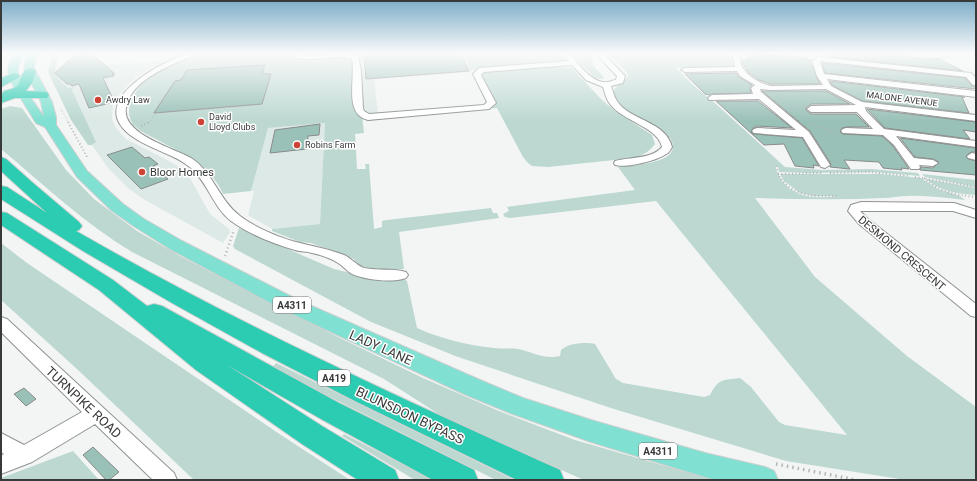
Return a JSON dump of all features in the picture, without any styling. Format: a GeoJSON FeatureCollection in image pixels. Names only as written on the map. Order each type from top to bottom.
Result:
{"type":"FeatureCollection","features":[{"type":"Feature","properties":{"kind":"highway"},"geometry":{"type":"LineString","coordinates":[[1,105],[14,96],[26,83],[27,75]]}},
{"type":"Feature","properties":{"kind":"highway"},"geometry":{"type":"LineString","coordinates":[[1,83],[14,76]]}},
{"type":"Feature","properties":{"kind":"highway"},"geometry":{"type":"LineString","coordinates":[[14,96],[43,95]]}},
{"type":"Feature","properties":{"kind":"highway","name":"A419"},"geometry":{"type":"LineString","coordinates":[[1,162],[27,187],[124,267]]}},
{"type":"Feature","properties":{"kind":"highway","name":"A419"},"geometry":{"type":"LineString","coordinates":[[1,191],[61,230],[124,267]]}},
{"type":"Feature","properties":{"kind":"highway","name":"A419"},"geometry":{"type":"LineString","coordinates":[[1,216],[106,284],[330,411],[463,480]]}},
{"type":"Feature","properties":{"kind":"highway","name":"BLUNSDON BYPASS"},"geometry":{"type":"LineString","coordinates":[[124,267],[306,365],[549,480]]}},
{"type":"Feature","properties":{"kind":"highway","name":"A419"},"geometry":{"type":"LineString","coordinates":[[106,284],[145,317],[205,363],[312,435],[384,480]]}},
{"type":"Feature","properties":{"kind":"main road","name":"A4311"},"geometry":{"type":"LineString","coordinates":[[33,75],[43,95]]}},
{"type":"Feature","properties":{"kind":"main road","name":"A4311"},"geometry":{"type":"LineString","coordinates":[[14,76],[14,96]]}},
{"type":"Feature","properties":{"kind":"main road","name":"LADY LANE"},"geometry":{"type":"LineString","coordinates":[[43,95],[51,116],[50,125]]}},
{"type":"Feature","properties":{"kind":"main road","name":"LADY LANE"},"geometry":{"type":"LineString","coordinates":[[14,96],[40,120],[50,125],[82,174],[98,191],[123,212],[176,245],[291,305],[458,381],[518,406],[635,444],[764,480]]}},
{"type":"Feature","properties":{"kind":"street"},"geometry":{"type":"LineString","coordinates":[[148,75],[129,92],[122,103],[121,113],[123,121],[129,129],[144,139],[178,156],[195,167],[228,212],[246,225],[299,247],[306,254],[337,267],[348,266],[358,271],[373,274],[401,275]]}},
{"type":"Feature","properties":{"kind":"street"},"geometry":{"type":"LineString","coordinates":[[356,75],[359,110],[363,115],[368,117],[486,107],[492,103],[478,75]]}},
{"type":"Feature","properties":{"kind":"street"},"geometry":{"type":"LineString","coordinates":[[586,75],[599,84],[611,84],[620,80],[621,75]]}},
{"type":"Feature","properties":{"kind":"street","name":"MALONE AVENUE"},"geometry":{"type":"LineString","coordinates":[[745,75],[761,86],[771,88],[827,87],[860,106],[976,118]]}},
{"type":"Feature","properties":{"kind":"street"},"geometry":{"type":"LineString","coordinates":[[969,75],[976,83]]}},
{"type":"Feature","properties":{"kind":"street"},"geometry":{"type":"LineString","coordinates":[[821,76],[827,84],[827,87]]}},
{"type":"Feature","properties":{"kind":"street"},"geometry":{"type":"LineString","coordinates":[[821,76],[976,94]]}},
{"type":"Feature","properties":{"kind":"street"},"geometry":{"type":"LineString","coordinates":[[611,84],[614,104],[622,111],[658,132],[663,137],[667,146],[666,150],[650,159],[619,163]]}},
{"type":"Feature","properties":{"kind":"street"},"geometry":{"type":"LineString","coordinates":[[761,86],[755,88],[755,90],[806,134],[825,165]]}},
{"type":"Feature","properties":{"kind":"street"},"geometry":{"type":"LineString","coordinates":[[712,98],[761,96]]}},
{"type":"Feature","properties":{"kind":"street"},"geometry":{"type":"LineString","coordinates":[[811,109],[860,106],[898,143],[913,164],[933,163]]}},
{"type":"Feature","properties":{"kind":"street"},"geometry":{"type":"LineString","coordinates":[[757,131],[806,134]]}},
{"type":"Feature","properties":{"kind":"street"},"geometry":{"type":"LineString","coordinates":[[846,131],[884,131],[976,144]]}},
{"type":"Feature","properties":{"kind":"street","name":"DESMOND CRESCENT"},"geometry":{"type":"LineString","coordinates":[[976,214],[954,207],[862,206],[855,208],[854,211],[863,221],[976,312]]}},
{"type":"Feature","properties":{"kind":"street","name":"TURNPIKE ROAD"},"geometry":{"type":"LineString","coordinates":[[1,323],[167,480]]}},
{"type":"Feature","properties":{"kind":"street"},"geometry":{"type":"LineString","coordinates":[[1,465],[25,456],[96,413]]}},
{"type":"Feature","properties":{"kind":"street"},"geometry":{"type":"LineString","coordinates":[[1,442],[25,456]]}},
{"type":"Feature","properties":{"kind":"path"},"geometry":{"type":"LineString","coordinates":[[156,113],[153,113],[174,81]]}},
{"type":"Feature","properties":{"kind":"path"},"geometry":{"type":"LineString","coordinates":[[58,103],[90,162]]}},
{"type":"Feature","properties":{"kind":"path"},"geometry":{"type":"LineString","coordinates":[[156,113],[258,105]]}},
{"type":"Feature","properties":{"kind":"path"},"geometry":{"type":"LineString","coordinates":[[129,129],[150,122],[156,113]]}},
{"type":"Feature","properties":{"kind":"path"},"geometry":{"type":"LineString","coordinates":[[787,118],[828,130],[846,131]]}},
{"type":"Feature","properties":{"kind":"path"},"geometry":{"type":"LineString","coordinates":[[776,166],[780,178],[801,195],[810,197],[838,196]]}},
{"type":"Feature","properties":{"kind":"path"},"geometry":{"type":"LineString","coordinates":[[778,173],[868,172],[923,178],[976,187]]}},
{"type":"Feature","properties":{"kind":"path"},"geometry":{"type":"LineString","coordinates":[[923,178],[930,184],[943,190],[976,197]]}},
{"type":"Feature","properties":{"kind":"path"},"geometry":{"type":"LineString","coordinates":[[220,254],[230,258]]}},
{"type":"Feature","properties":{"kind":"path"},"geometry":{"type":"LineString","coordinates":[[769,463],[856,480]]}},
{"type":"Feature","properties":{"kind":"shaded area"},"geometry":{"type":"Polygon","coordinates":[[[57,75],[140,75],[135,78],[117,97],[113,104],[112,119],[116,128],[126,139],[181,168],[191,180],[210,214],[229,229],[230,232],[223,243],[145,200],[129,189],[108,168],[92,145],[96,142],[72,90],[58,79],[57,75]]]}},
{"type":"Feature","properties":{"kind":"shaded area"},"geometry":{"type":"Polygon","coordinates":[[[361,75],[424,75],[374,79],[378,113],[364,114],[361,75]]]}},
{"type":"Feature","properties":{"kind":"shaded area"},"geometry":{"type":"Polygon","coordinates":[[[325,123],[320,224],[272,229],[248,215],[254,191],[251,191],[268,128],[325,123]]]}},
{"type":"Feature","properties":{"kind":"green space"},"geometry":{"type":"Polygon","coordinates":[[[50,75],[57,75],[68,88],[74,87],[72,90],[96,142],[92,145],[88,145],[71,120],[50,75]]]}},
{"type":"Feature","properties":{"kind":"green space"},"geometry":{"type":"Polygon","coordinates":[[[153,75],[355,75],[356,113],[362,116],[364,133],[355,134],[357,169],[366,169],[365,164],[369,164],[374,229],[382,227],[382,221],[387,220],[491,208],[493,213],[497,213],[499,218],[399,232],[404,269],[392,270],[368,268],[357,265],[354,259],[311,243],[300,242],[272,231],[272,229],[320,224],[325,123],[268,128],[251,191],[223,194],[211,175],[194,160],[142,132],[134,125],[129,115],[131,100],[137,90],[153,75]]]}},
{"type":"Feature","properties":{"kind":"green space"},"geometry":{"type":"Polygon","coordinates":[[[482,75],[579,75],[601,99],[615,111],[652,135],[655,144],[645,153],[633,158],[548,167],[532,166],[523,157],[497,108],[484,109],[490,107],[482,75]]]}},
{"type":"Feature","properties":{"kind":"green space"},"geometry":{"type":"Polygon","coordinates":[[[592,75],[602,75],[604,77],[603,79],[595,78],[592,75]]]}},
{"type":"Feature","properties":{"kind":"green space"},"geometry":{"type":"Polygon","coordinates":[[[628,75],[683,75],[785,167],[822,170],[870,169],[918,173],[920,176],[874,172],[779,172],[778,167],[775,166],[779,176],[785,184],[800,194],[818,197],[839,196],[814,196],[800,193],[784,181],[780,174],[880,174],[921,178],[938,189],[960,196],[965,200],[914,196],[851,199],[755,198],[815,277],[907,356],[976,407],[976,480],[906,480],[786,461],[614,409],[458,357],[371,322],[235,249],[233,246],[239,228],[334,269],[372,278],[403,279],[407,281],[417,328],[445,338],[484,347],[518,349],[550,357],[560,356],[561,350],[573,344],[595,344],[616,379],[623,383],[704,397],[710,395],[716,386],[722,381],[740,378],[751,387],[779,422],[785,425],[847,435],[656,201],[510,218],[505,217],[503,214],[509,211],[507,207],[635,190],[618,167],[656,162],[665,158],[671,153],[673,147],[670,138],[618,106],[613,94],[615,88],[628,77],[628,75]]]}},
{"type":"Feature","properties":{"kind":"green space"},"geometry":{"type":"Polygon","coordinates":[[[10,106],[22,108],[66,170],[94,199],[137,231],[182,257],[340,338],[423,378],[499,411],[575,440],[714,480],[584,480],[448,420],[384,379],[132,252],[97,229],[1,149],[1,109],[10,106]]]}},
{"type":"Feature","properties":{"kind":"green space"},"geometry":{"type":"Polygon","coordinates":[[[922,174],[976,180],[976,187],[925,177],[922,174]]]}},
{"type":"Feature","properties":{"kind":"green space"},"geometry":{"type":"Polygon","coordinates":[[[926,179],[976,188],[976,195],[949,191],[931,183],[926,179]]]}},
{"type":"Feature","properties":{"kind":"green space"},"geometry":{"type":"Polygon","coordinates":[[[1,243],[27,263],[350,480],[194,480],[77,369],[1,300],[1,243]]]}},
{"type":"Feature","properties":{"kind":"green space"},"geometry":{"type":"Polygon","coordinates":[[[276,363],[514,480],[496,480],[272,368],[276,363]]]}},
{"type":"Feature","properties":{"kind":"green space"},"geometry":{"type":"Polygon","coordinates":[[[344,434],[433,480],[415,480],[342,436],[344,434]]]}},
{"type":"Feature","properties":{"kind":"green space"},"geometry":{"type":"Polygon","coordinates":[[[73,451],[99,480],[1,480],[1,478],[73,451]]]}},
{"type":"Feature","properties":{"kind":"building"},"geometry":{"type":"Polygon","coordinates":[[[58,75],[113,75],[103,78],[112,97],[109,98],[111,103],[89,108],[79,84],[72,86],[67,84],[58,75]]]}},
{"type":"Feature","properties":{"kind":"building"},"geometry":{"type":"Polygon","coordinates":[[[184,75],[271,75],[262,104],[154,113],[175,81],[181,80],[184,75]]]}},
{"type":"Feature","properties":{"kind":"building"},"geometry":{"type":"Polygon","coordinates":[[[366,75],[412,75],[366,79],[366,75]]]}},
{"type":"Feature","properties":{"kind":"building"},"geometry":{"type":"Polygon","coordinates":[[[686,75],[738,75],[752,85],[750,88],[751,93],[705,94],[686,75]]]}},
{"type":"Feature","properties":{"kind":"building"},"geometry":{"type":"Polygon","coordinates":[[[753,75],[816,75],[820,84],[771,84],[759,80],[753,75]]]}},
{"type":"Feature","properties":{"kind":"building"},"geometry":{"type":"Polygon","coordinates":[[[848,75],[941,75],[965,78],[972,86],[976,86],[976,89],[848,75]]]}},
{"type":"Feature","properties":{"kind":"building"},"geometry":{"type":"Polygon","coordinates":[[[830,81],[965,97],[962,97],[969,113],[862,101],[832,85],[830,81]]]}},
{"type":"Feature","properties":{"kind":"building"},"geometry":{"type":"Polygon","coordinates":[[[762,91],[826,91],[850,104],[811,104],[806,108],[806,110],[811,114],[856,114],[869,127],[846,127],[842,128],[840,132],[843,134],[882,136],[893,146],[909,169],[901,168],[902,170],[883,168],[879,162],[844,160],[850,169],[830,167],[831,164],[810,131],[762,91]]]}},
{"type":"Feature","properties":{"kind":"building"},"geometry":{"type":"Polygon","coordinates":[[[716,101],[758,101],[792,128],[757,126],[753,128],[751,132],[754,134],[802,138],[819,166],[813,165],[814,168],[795,166],[784,144],[764,145],[716,101]]]}},
{"type":"Feature","properties":{"kind":"building"},"geometry":{"type":"Polygon","coordinates":[[[867,109],[976,122],[976,132],[963,130],[970,139],[885,128],[867,109]]]}},
{"type":"Feature","properties":{"kind":"building"},"geometry":{"type":"Polygon","coordinates":[[[320,124],[319,135],[308,136],[307,149],[270,153],[275,130],[320,124]]]}},
{"type":"Feature","properties":{"kind":"building"},"geometry":{"type":"Polygon","coordinates":[[[900,138],[976,148],[976,152],[971,152],[966,156],[968,159],[976,161],[976,175],[920,170],[921,167],[933,168],[939,162],[933,159],[915,157],[900,138]]]}},
{"type":"Feature","properties":{"kind":"building","name":"Bloor Homes"},"geometry":{"type":"Polygon","coordinates":[[[132,147],[145,158],[149,157],[158,164],[153,166],[168,179],[141,189],[107,155],[132,147]]]}},
{"type":"Feature","properties":{"kind":"building"},"geometry":{"type":"Polygon","coordinates":[[[24,388],[36,399],[26,406],[14,394],[24,388]]]}},
{"type":"Feature","properties":{"kind":"building"},"geometry":{"type":"Polygon","coordinates":[[[93,447],[119,472],[109,480],[106,480],[83,455],[93,447]]]}},
{"type":"Feature","properties":{"kind":"place","name":"Awdry Law"},"geometry":{"type":"Point","coordinates":[98,100]}},
{"type":"Feature","properties":{"kind":"place","name":"David Lloyd Clubs"},"geometry":{"type":"Point","coordinates":[201,122]}},
{"type":"Feature","properties":{"kind":"place","name":"Robins Farm"},"geometry":{"type":"Point","coordinates":[297,145]}},
{"type":"Feature","properties":{"kind":"place","name":"Bloor Homes"},"geometry":{"type":"Point","coordinates":[142,172]}}]}
